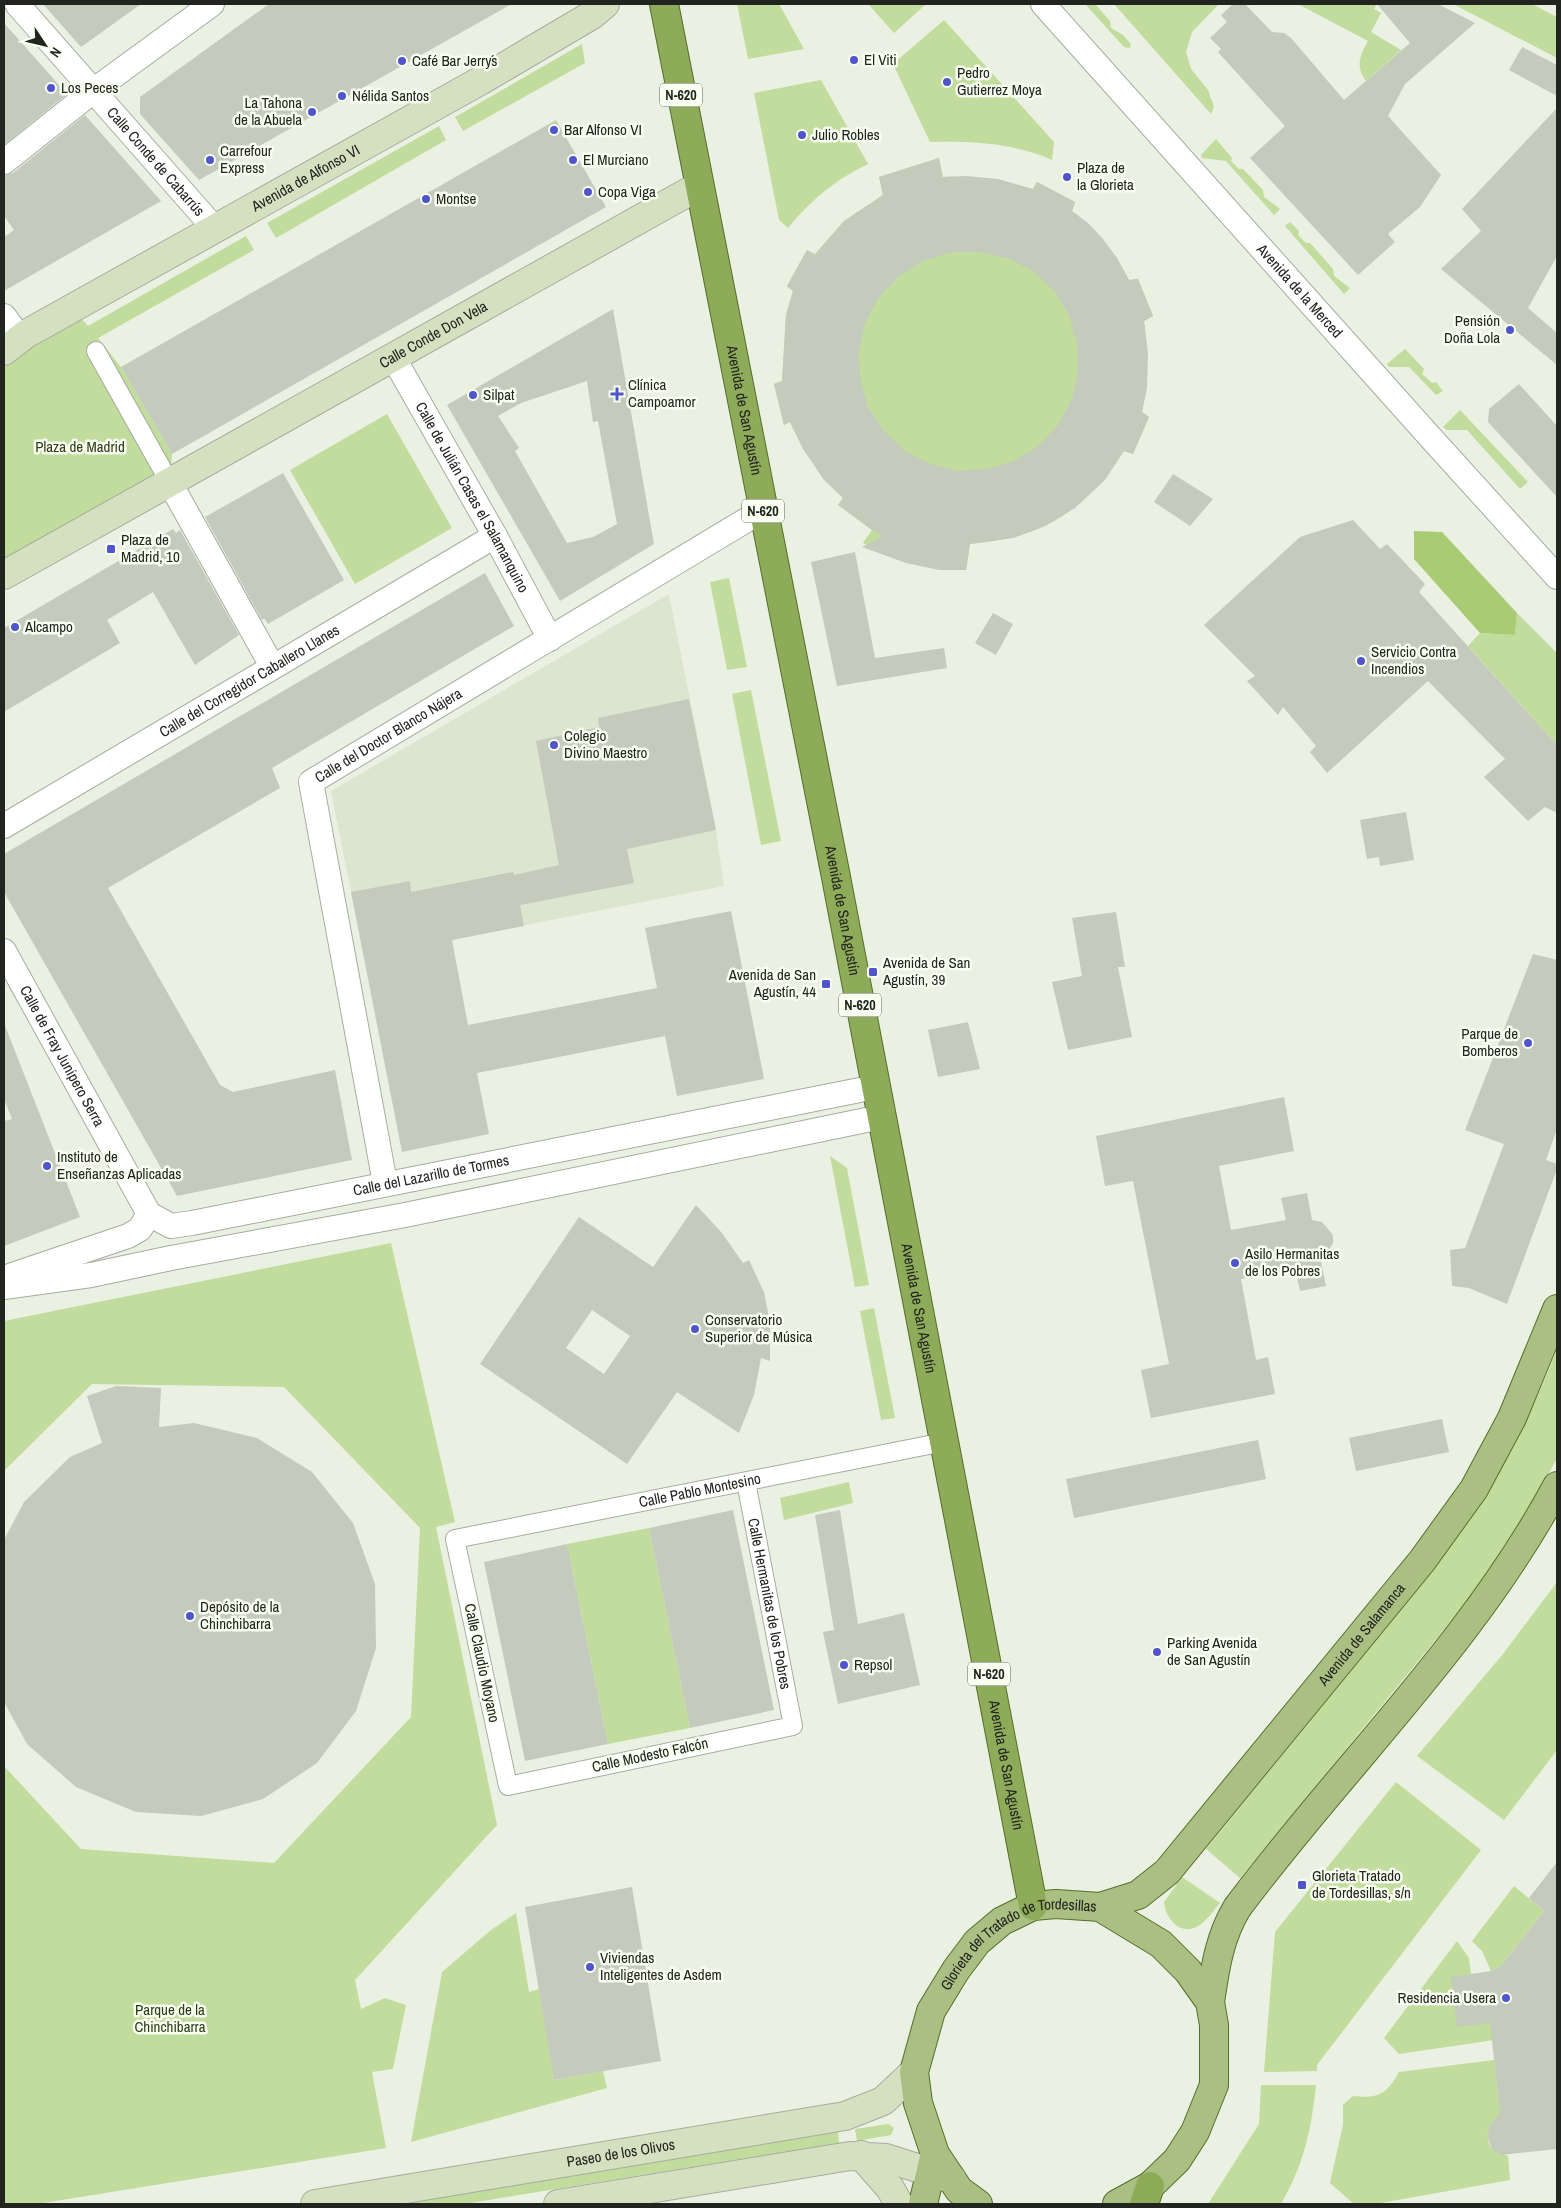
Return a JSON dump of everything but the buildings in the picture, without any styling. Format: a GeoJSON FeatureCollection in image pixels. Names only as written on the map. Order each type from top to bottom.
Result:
{"type":"FeatureCollection","features":[{"type":"Feature","properties":{"kind":"highway","name":"Avenida de San Agustín"},"geometry":{"type":"LineString","coordinates":[[664,4],[1034,1906]]}},
{"type":"Feature","properties":{"kind":"main road","name":"Avenida de Alfonso VI"},"geometry":{"type":"LineString","coordinates":[[12,344],[480,81],[592,15],[605,4]]}},
{"type":"Feature","properties":{"kind":"main road","name":"Calle Conde Don Vela"},"geometry":{"type":"LineString","coordinates":[[170,483],[700,186]]}},
{"type":"Feature","properties":{"kind":"main road"},"geometry":{"type":"LineString","coordinates":[[4,576],[170,483]]}},
{"type":"Feature","properties":{"kind":"main road","name":"Avenida de Salamanca"},"geometry":{"type":"LineString","coordinates":[[1100,1907],[1138,1895],[1167,1872],[1422,1561],[1474,1489],[1507,1426],[1557,1309]]}},
{"type":"Feature","properties":{"kind":"main road"},"geometry":{"type":"LineString","coordinates":[[1210,2002],[1216,1959],[1227,1924],[1237,1908],[1481,1608],[1532,1534],[1557,1486]]}},
{"type":"Feature","properties":{"kind":"main road","name":"Glorieta del Tratado de Tordesillas"},"geometry":{"type":"LineString","coordinates":[[978,2204],[959,2190],[939,2168],[918,2103],[914,2072],[931,2011],[956,1970],[977,1942],[1002,1921],[1034,1906],[1056,1904],[1100,1907],[1161,1944],[1188,1971],[1210,2002],[1214,2025],[1214,2085],[1195,2132],[1177,2160],[1147,2195],[1117,2204]]}},
{"type":"Feature","properties":{"kind":"main road","name":"Paseo de los Olivos"},"geometry":{"type":"LineString","coordinates":[[314,2204],[379,2199],[845,2116],[883,2101],[914,2072]]}},
{"type":"Feature","properties":{"kind":"main road"},"geometry":{"type":"LineString","coordinates":[[861,2156],[890,2188],[899,2204]]}},
{"type":"Feature","properties":{"kind":"main road"},"geometry":{"type":"LineString","coordinates":[[558,2204],[861,2156],[886,2158],[939,2168],[923,2204]]}},
{"type":"Feature","properties":{"kind":"street","name":"Calle Conde de Cabarrús"},"geometry":{"type":"LineString","coordinates":[[17,4],[215,229]]}},
{"type":"Feature","properties":{"kind":"street"},"geometry":{"type":"LineString","coordinates":[[4,162],[94,91],[212,4]]}},
{"type":"Feature","properties":{"kind":"street","name":"Avenida de la Merced"},"geometry":{"type":"LineString","coordinates":[[1043,4],[1557,577]]}},
{"type":"Feature","properties":{"kind":"street"},"geometry":{"type":"LineString","coordinates":[[4,316],[12,344]]}},
{"type":"Feature","properties":{"kind":"street"},"geometry":{"type":"LineString","coordinates":[[96,351],[272,666]]}},
{"type":"Feature","properties":{"kind":"street","name":"Calle de Julián Casas el Salamanquino"},"geometry":{"type":"LineString","coordinates":[[393,357],[495,536],[550,639]]}},
{"type":"Feature","properties":{"kind":"street","name":"Calle del Doctor Blanco Nájera"},"geometry":{"type":"LineString","coordinates":[[385,1183],[311,782],[763,510]]}},
{"type":"Feature","properties":{"kind":"street","name":"Calle del Corregidor Caballero Llanes"},"geometry":{"type":"LineString","coordinates":[[4,826],[495,536]]}},
{"type":"Feature","properties":{"kind":"street","name":"Calle de Fray Junípero Serra"},"geometry":{"type":"LineString","coordinates":[[4,951],[149,1214]]}},
{"type":"Feature","properties":{"kind":"street","name":"Calle del Lazarillo de Tormes"},"geometry":{"type":"LineString","coordinates":[[149,1214],[171,1226],[875,1088]]}},
{"type":"Feature","properties":{"kind":"street"},"geometry":{"type":"LineString","coordinates":[[4,1286],[91,1274],[405,1215],[882,1117]]}},
{"type":"Feature","properties":{"kind":"street"},"geometry":{"type":"LineString","coordinates":[[4,1277],[128,1236],[140,1228],[149,1214]]}},
{"type":"Feature","properties":{"kind":"street","name":"Calle Pablo Montesino"},"geometry":{"type":"LineString","coordinates":[[455,1539],[944,1442]]}},
{"type":"Feature","properties":{"kind":"street","name":"Calle Hermanitas de los Pobres"},"geometry":{"type":"LineString","coordinates":[[746,1482],[793,1726]]}},
{"type":"Feature","properties":{"kind":"street","name":"Calle Claudio Moyano"},"geometry":{"type":"LineString","coordinates":[[455,1539],[508,1786]]}},
{"type":"Feature","properties":{"kind":"street","name":"Calle Modesto Falcón"},"geometry":{"type":"LineString","coordinates":[[508,1786],[793,1726]]}},
{"type":"Feature","properties":{"kind":"shaded area"},"geometry":{"type":"Polygon","coordinates":[[[1414,531],[1442,532],[1517,613],[1515,635],[1480,633],[1414,559],[1414,531]]]}},
{"type":"Feature","properties":{"kind":"shaded area","name":"Colegio Divino Maestro"},"geometry":{"type":"Polygon","coordinates":[[[669,594],[716,830],[724,886],[364,957],[331,791],[669,594]]]}},
{"type":"Feature","properties":{"kind":"green space"},"geometry":{"type":"Polygon","coordinates":[[[737,4],[779,4],[804,49],[748,59],[737,4]]]}},
{"type":"Feature","properties":{"kind":"green space"},"geometry":{"type":"Polygon","coordinates":[[[868,4],[926,4],[894,33],[868,4]]]}},
{"type":"Feature","properties":{"kind":"green space"},"geometry":{"type":"Polygon","coordinates":[[[1085,4],[1095,4],[1110,21],[1111,28],[1123,35],[1131,44],[1130,48],[1124,47],[1085,4]]]}},
{"type":"Feature","properties":{"kind":"green space"},"geometry":{"type":"Polygon","coordinates":[[[1114,4],[1219,4],[1192,32],[1186,52],[1191,69],[1208,90],[1214,107],[1211,114],[1114,4]]]}},
{"type":"Feature","properties":{"kind":"green space"},"geometry":{"type":"Polygon","coordinates":[[[1298,4],[1377,4],[1374,9],[1381,13],[1371,32],[1401,50],[1366,81],[1361,70],[1360,61],[1368,41],[1298,4]]]}},
{"type":"Feature","properties":{"kind":"green space"},"geometry":{"type":"Polygon","coordinates":[[[1453,4],[1532,4],[1557,17],[1557,58],[1453,4]]]}},
{"type":"Feature","properties":{"kind":"green space"},"geometry":{"type":"Polygon","coordinates":[[[944,20],[1054,142],[1052,160],[1023,150],[992,144],[930,142],[893,64],[944,20]]]}},
{"type":"Feature","properties":{"kind":"green space"},"geometry":{"type":"Polygon","coordinates":[[[582,44],[585,63],[463,131],[455,117],[582,44]]]}},
{"type":"Feature","properties":{"kind":"green space"},"geometry":{"type":"Polygon","coordinates":[[[821,80],[868,164],[824,192],[788,228],[779,220],[754,93],[821,80]]]}},
{"type":"Feature","properties":{"kind":"green space"},"geometry":{"type":"Polygon","coordinates":[[[439,126],[446,140],[276,238],[267,223],[439,126]]]}},
{"type":"Feature","properties":{"kind":"green space"},"geometry":{"type":"Polygon","coordinates":[[[1216,139],[1232,158],[1231,161],[1239,169],[1243,169],[1263,190],[1264,197],[1280,209],[1274,215],[1226,161],[1202,158],[1201,155],[1216,139]]]}},
{"type":"Feature","properties":{"kind":"green space"},"geometry":{"type":"Polygon","coordinates":[[[939,158],[943,177],[966,177],[1033,189],[1037,182],[1075,202],[1072,211],[1104,242],[1129,280],[1138,279],[1153,316],[1144,321],[1147,367],[1142,412],[1149,417],[1133,454],[1124,451],[1093,490],[1060,518],[1041,528],[1020,535],[996,541],[970,544],[966,570],[939,568],[913,563],[888,555],[863,543],[872,530],[838,505],[843,498],[813,463],[790,422],[784,425],[774,384],[782,381],[786,315],[793,291],[787,286],[807,250],[815,254],[844,221],[883,195],[879,177],[939,158]]]}},
{"type":"Feature","properties":{"kind":"green space"},"geometry":{"type":"Polygon","coordinates":[[[1290,222],[1299,231],[1298,235],[1306,243],[1310,243],[1333,269],[1334,276],[1350,288],[1344,294],[1285,226],[1290,222]]]}},
{"type":"Feature","properties":{"kind":"green space","name":"Plaza de Madrid"},"geometry":{"type":"Polygon","coordinates":[[[246,236],[254,250],[98,338],[121,367],[172,454],[170,483],[4,575],[4,325],[73,309],[88,326],[246,236]]]}},
{"type":"Feature","properties":{"kind":"green space"},"geometry":{"type":"Polygon","coordinates":[[[1405,349],[1424,369],[1422,374],[1432,383],[1436,382],[1443,391],[1436,395],[1409,367],[1389,367],[1387,364],[1405,349]]]}},
{"type":"Feature","properties":{"kind":"green space"},"geometry":{"type":"Polygon","coordinates":[[[1460,410],[1528,482],[1520,489],[1467,430],[1447,430],[1443,427],[1460,410]]]}},
{"type":"Feature","properties":{"kind":"green space"},"geometry":{"type":"Polygon","coordinates":[[[387,414],[452,528],[355,584],[290,470],[387,414]]]}},
{"type":"Feature","properties":{"kind":"green space"},"geometry":{"type":"Polygon","coordinates":[[[729,578],[747,667],[727,670],[710,582],[729,578]]]}},
{"type":"Feature","properties":{"kind":"green space"},"geometry":{"type":"Polygon","coordinates":[[[1517,613],[1557,653],[1557,745],[1468,646],[1480,633],[1515,635],[1517,613]]]}},
{"type":"Feature","properties":{"kind":"green space"},"geometry":{"type":"Polygon","coordinates":[[[751,690],[781,841],[761,845],[732,694],[751,690]]]}},
{"type":"Feature","properties":{"kind":"green space"},"geometry":{"type":"Polygon","coordinates":[[[830,1156],[847,1168],[869,1285],[855,1287],[830,1156]]]}},
{"type":"Feature","properties":{"kind":"green space","name":"Parque de la Chinchibarra"},"geometry":{"type":"Polygon","coordinates":[[[391,1243],[455,1522],[436,1527],[497,1825],[355,1980],[361,2009],[385,1998],[406,2005],[393,2069],[372,2072],[386,2148],[37,2204],[4,2204],[4,1766],[81,1849],[274,1863],[411,1717],[420,1528],[284,1387],[92,1384],[4,1471],[4,1321],[391,1243]]]}},
{"type":"Feature","properties":{"kind":"green space"},"geometry":{"type":"Polygon","coordinates":[[[874,1308],[895,1418],[881,1420],[860,1311],[874,1308]]]}},
{"type":"Feature","properties":{"kind":"green space"},"geometry":{"type":"Polygon","coordinates":[[[1557,1349],[1557,1458],[1536,1497],[1470,1598],[1240,1878],[1206,1849],[1435,1567],[1503,1462],[1532,1406],[1557,1349]]]}},
{"type":"Feature","properties":{"kind":"green space"},"geometry":{"type":"Polygon","coordinates":[[[849,1482],[853,1503],[784,1520],[780,1498],[849,1482]]]}},
{"type":"Feature","properties":{"kind":"green space"},"geometry":{"type":"Polygon","coordinates":[[[649,1528],[690,1728],[608,1744],[567,1544],[649,1528]]]}},
{"type":"Feature","properties":{"kind":"green space"},"geometry":{"type":"Polygon","coordinates":[[[1557,1582],[1557,1750],[1504,1820],[1417,1756],[1503,1654],[1557,1582]]]}},
{"type":"Feature","properties":{"kind":"green space"},"geometry":{"type":"Polygon","coordinates":[[[1396,1782],[1481,1850],[1317,2065],[1317,2071],[1264,2072],[1275,1932],[1396,1782]]]}},
{"type":"Feature","properties":{"kind":"green space"},"geometry":{"type":"Polygon","coordinates":[[[1182,1877],[1220,1903],[1204,1922],[1194,1928],[1182,1928],[1176,1925],[1165,1909],[1164,1902],[1182,1877]]]}},
{"type":"Feature","properties":{"kind":"green space"},"geometry":{"type":"Polygon","coordinates":[[[1514,1886],[1544,1911],[1501,1966],[1491,1971],[1482,1951],[1472,1941],[1514,1886]]]}},
{"type":"Feature","properties":{"kind":"green space"},"geometry":{"type":"Polygon","coordinates":[[[516,1913],[529,1992],[539,1989],[555,2080],[603,2071],[607,2088],[411,2142],[442,1972],[491,1930],[516,1913]]]}},
{"type":"Feature","properties":{"kind":"green space"},"geometry":{"type":"Polygon","coordinates":[[[1457,1941],[1469,1958],[1471,1974],[1513,2020],[1508,2038],[1399,2054],[1384,2038],[1457,1941]]]}},
{"type":"Feature","properties":{"kind":"green space"},"geometry":{"type":"Polygon","coordinates":[[[1494,2060],[1501,2118],[1490,2128],[1487,2135],[1492,2149],[1508,2156],[1510,2180],[1375,2204],[1354,2204],[1330,2183],[1343,2125],[1343,2105],[1353,2096],[1369,2097],[1381,2093],[1386,2090],[1399,2072],[1494,2060]]]}},
{"type":"Feature","properties":{"kind":"green space"},"geometry":{"type":"Polygon","coordinates":[[[1261,2085],[1316,2085],[1309,2132],[1301,2161],[1289,2189],[1281,2204],[1208,2204],[1259,2124],[1261,2085]]]}},
{"type":"Feature","properties":{"kind":"green space"},"geometry":{"type":"Polygon","coordinates":[[[888,2124],[894,2128],[891,2135],[857,2141],[855,2129],[888,2124]]]}},
{"type":"Feature","properties":{"kind":"green space"},"geometry":{"type":"Polygon","coordinates":[[[838,2132],[839,2143],[464,2204],[409,2204],[412,2201],[838,2132]]]}},
{"type":"Feature","properties":{"kind":"place","name":"El Viti"},"geometry":{"type":"Point","coordinates":[854,60]}},
{"type":"Feature","properties":{"kind":"place","name":"Café Bar Jerry´s"},"geometry":{"type":"Point","coordinates":[402,61]}},
{"type":"Feature","properties":{"kind":"place","name":"Pedro Gutierrez Moya"},"geometry":{"type":"Point","coordinates":[947,82]}},
{"type":"Feature","properties":{"kind":"place","name":"Los Peces"},"geometry":{"type":"Point","coordinates":[51,88]}},
{"type":"Feature","properties":{"kind":"place","name":"Nélida Santos"},"geometry":{"type":"Point","coordinates":[342,96]}},
{"type":"Feature","properties":{"kind":"place","name":"La Tahona de la Abuela"},"geometry":{"type":"Point","coordinates":[312,112]}},
{"type":"Feature","properties":{"kind":"place","name":"Bar Alfonso VI"},"geometry":{"type":"Point","coordinates":[554,130]}},
{"type":"Feature","properties":{"kind":"place","name":"Julio Robles"},"geometry":{"type":"Point","coordinates":[802,135]}},
{"type":"Feature","properties":{"kind":"place","name":"Carrefour Express"},"geometry":{"type":"Point","coordinates":[210,160]}},
{"type":"Feature","properties":{"kind":"place","name":"El Murciano"},"geometry":{"type":"Point","coordinates":[573,160]}},
{"type":"Feature","properties":{"kind":"place","name":"Plaza de la Glorieta"},"geometry":{"type":"Point","coordinates":[1067,177]}},
{"type":"Feature","properties":{"kind":"place","name":"Copa Viga"},"geometry":{"type":"Point","coordinates":[588,192]}},
{"type":"Feature","properties":{"kind":"place","name":"Montse"},"geometry":{"type":"Point","coordinates":[426,199]}},
{"type":"Feature","properties":{"kind":"place","name":"Pensión Doña Lola"},"geometry":{"type":"Point","coordinates":[1510,330]}},
{"type":"Feature","properties":{"kind":"place","name":"Clínica Campoamor"},"geometry":{"type":"Point","coordinates":[617,394]}},
{"type":"Feature","properties":{"kind":"place","name":"Silpat"},"geometry":{"type":"Point","coordinates":[473,395]}},
{"type":"Feature","properties":{"kind":"place","name":"Plaza de Madrid, 10"},"geometry":{"type":"Point","coordinates":[111,549]}},
{"type":"Feature","properties":{"kind":"place","name":"Alcampo"},"geometry":{"type":"Point","coordinates":[15,627]}},
{"type":"Feature","properties":{"kind":"place","name":"Servicio Contra Incendios"},"geometry":{"type":"Point","coordinates":[1361,661]}},
{"type":"Feature","properties":{"kind":"place","name":"Colegio Divino Maestro"},"geometry":{"type":"Point","coordinates":[554,745]}},
{"type":"Feature","properties":{"kind":"place","name":"Avenida de San Agustín, 39"},"geometry":{"type":"Point","coordinates":[873,972]}},
{"type":"Feature","properties":{"kind":"place","name":"Avenida de San Agustín, 44"},"geometry":{"type":"Point","coordinates":[826,984]}},
{"type":"Feature","properties":{"kind":"place","name":"Parque de Bomberos"},"geometry":{"type":"Point","coordinates":[1528,1043]}},
{"type":"Feature","properties":{"kind":"place","name":"Instituto de Enseñanzas Aplicadas"},"geometry":{"type":"Point","coordinates":[47,1166]}},
{"type":"Feature","properties":{"kind":"place","name":"Asilo Hermanitas de los Pobres"},"geometry":{"type":"Point","coordinates":[1235,1263]}},
{"type":"Feature","properties":{"kind":"place","name":"Conservatorio Superior de Música"},"geometry":{"type":"Point","coordinates":[695,1329]}},
{"type":"Feature","properties":{"kind":"place","name":"Depósito de la Chinchibarra"},"geometry":{"type":"Point","coordinates":[190,1616]}},
{"type":"Feature","properties":{"kind":"place","name":"Parking Avenida de San Agustín"},"geometry":{"type":"Point","coordinates":[1157,1652]}},
{"type":"Feature","properties":{"kind":"place","name":"Repsol"},"geometry":{"type":"Point","coordinates":[844,1665]}},
{"type":"Feature","properties":{"kind":"place","name":"Glorieta Tratado de Tordesillas, s/n"},"geometry":{"type":"Point","coordinates":[1302,1885]}},
{"type":"Feature","properties":{"kind":"place","name":"Viviendas Inteligentes de Asdem"},"geometry":{"type":"Point","coordinates":[590,1967]}},
{"type":"Feature","properties":{"kind":"place","name":"Residencia Usera"},"geometry":{"type":"Point","coordinates":[1506,1998]}}]}
